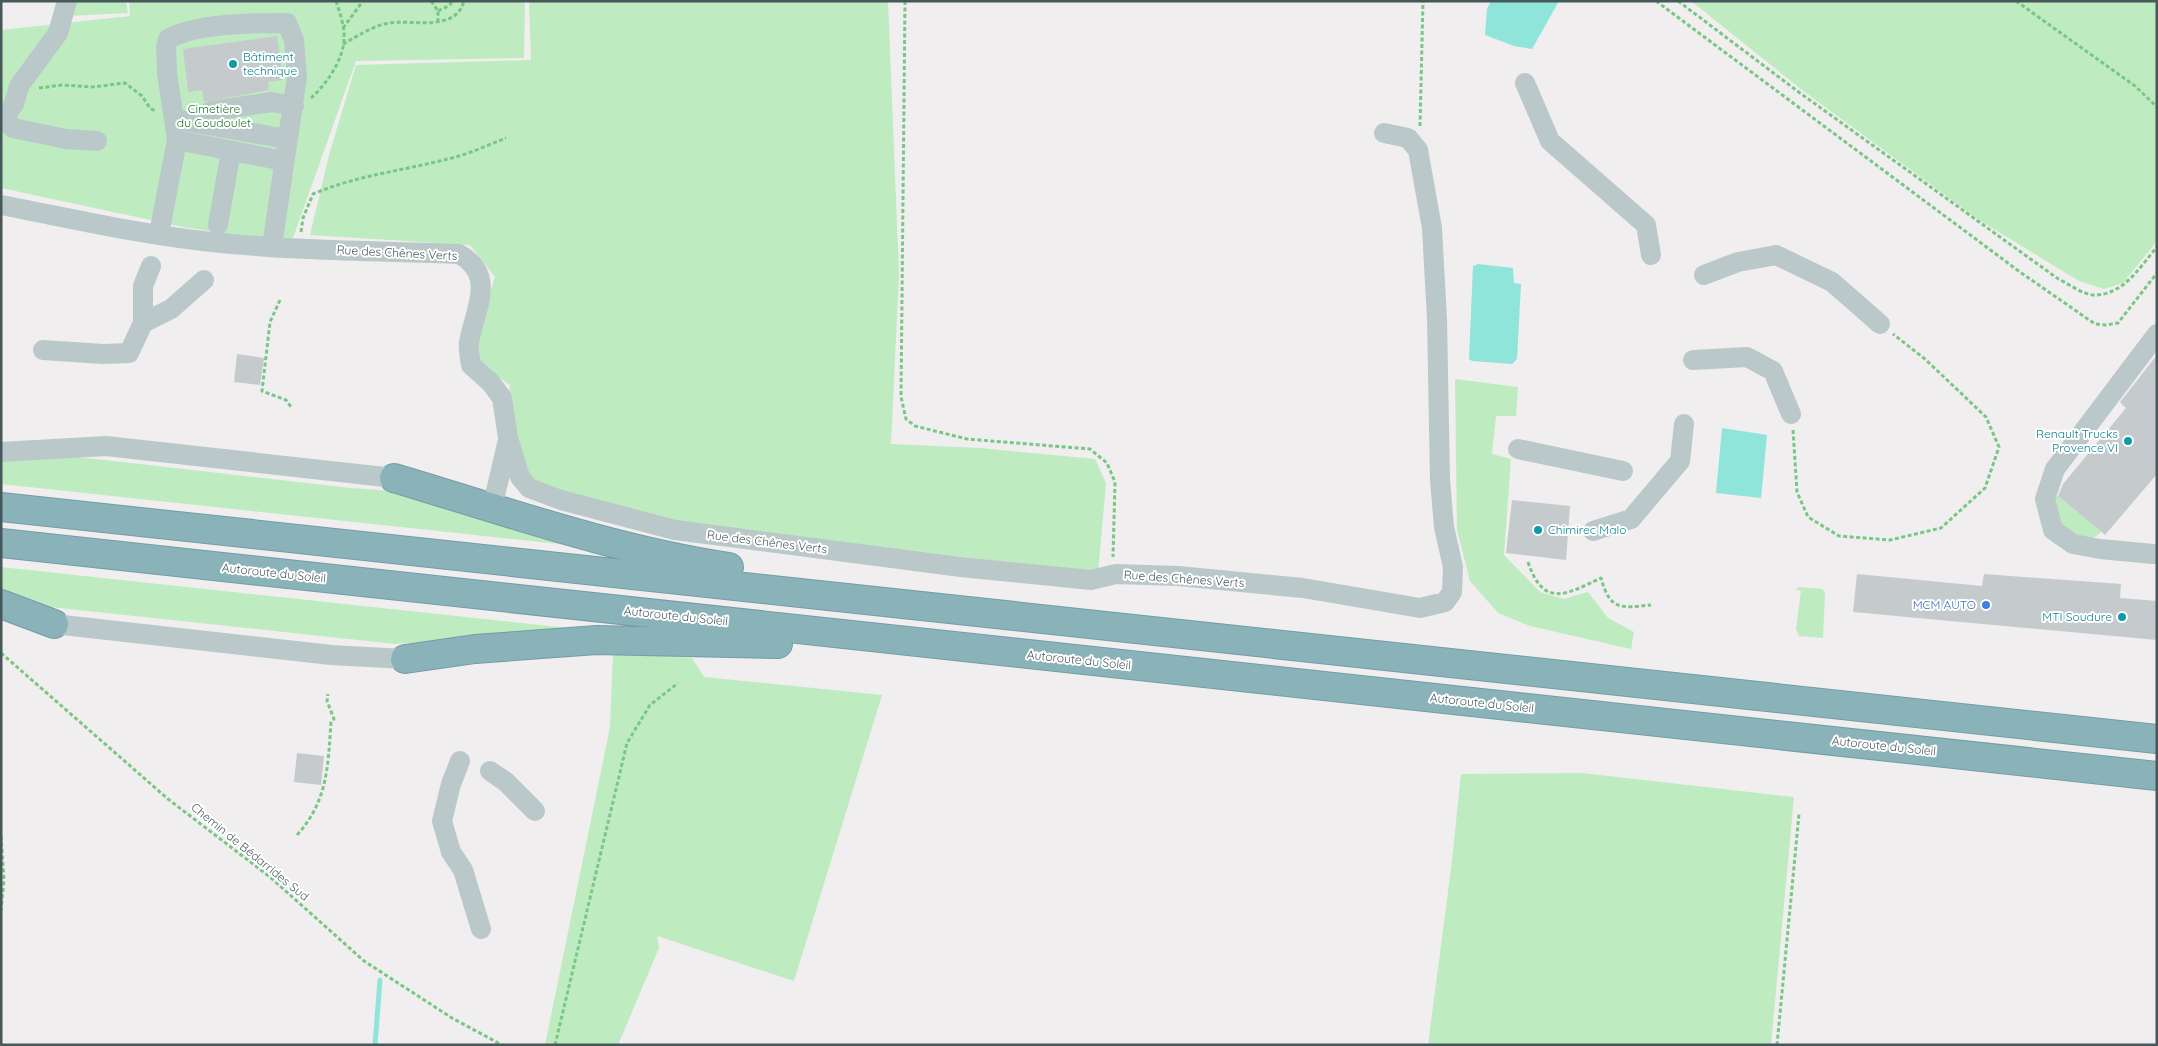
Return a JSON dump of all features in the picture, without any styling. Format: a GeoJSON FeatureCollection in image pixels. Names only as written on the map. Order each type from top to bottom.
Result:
{"type":"FeatureCollection","features":[{"type":"Feature","properties":{"kind":"highway"},"geometry":{"type":"LineString","coordinates":[[394,478],[628,547],[684,560],[797,580],[887,602]]}},
{"type":"Feature","properties":{"kind":"highway"},"geometry":{"type":"LineString","coordinates":[[1,507],[2157,739]]}},
{"type":"Feature","properties":{"kind":"highway","name":"Autoroute du Soleil"},"geometry":{"type":"LineString","coordinates":[[1,543],[2152,776]]}},
{"type":"Feature","properties":{"kind":"highway"},"geometry":{"type":"LineString","coordinates":[[1,604],[54,624]]}},
{"type":"Feature","properties":{"kind":"highway"},"geometry":{"type":"LineString","coordinates":[[405,659],[475,649],[596,640],[778,644],[882,638]]}},
{"type":"Feature","properties":{"kind":"street"},"geometry":{"type":"LineString","coordinates":[[67,1],[58,32],[10,84],[14,104],[3,120],[13,128],[66,139],[97,141]]}},
{"type":"Feature","properties":{"kind":"street"},"geometry":{"type":"LineString","coordinates":[[159,234],[177,140],[167,73],[166,47],[168,39],[179,33],[242,23],[287,23],[294,40],[297,77],[272,246]]}},
{"type":"Feature","properties":{"kind":"street"},"geometry":{"type":"LineString","coordinates":[[1525,83],[1550,141],[1646,225],[1651,255]]}},
{"type":"Feature","properties":{"kind":"street"},"geometry":{"type":"LineString","coordinates":[[205,124],[208,113],[212,111],[272,102],[294,106]]}},
{"type":"Feature","properties":{"kind":"street"},"geometry":{"type":"LineString","coordinates":[[174,119],[288,139]]}},
{"type":"Feature","properties":{"kind":"street"},"geometry":{"type":"LineString","coordinates":[[1384,133],[1408,138],[1418,150]]}},
{"type":"Feature","properties":{"kind":"street"},"geometry":{"type":"LineString","coordinates":[[177,140],[284,161]]}},
{"type":"Feature","properties":{"kind":"street","name":"Rue des Chênes Verts"},"geometry":{"type":"LineString","coordinates":[[1,205],[159,234],[220,243],[272,246],[300,250],[459,254],[472,261],[480,275],[482,289],[469,344],[471,366],[490,383],[502,398],[508,438],[520,477],[529,488],[561,500],[675,530],[961,567],[1091,580],[1116,574],[1178,576],[1303,588],[1420,608],[1445,602],[1452,592],[1453,567],[1444,527],[1440,480],[1437,319],[1432,228],[1418,150]]}},
{"type":"Feature","properties":{"kind":"street"},"geometry":{"type":"LineString","coordinates":[[218,225],[231,151]]}},
{"type":"Feature","properties":{"kind":"street"},"geometry":{"type":"LineString","coordinates":[[1704,275],[1738,262],[1776,255],[1832,282],[1880,324]]}},
{"type":"Feature","properties":{"kind":"street"},"geometry":{"type":"LineString","coordinates":[[43,350],[103,354],[129,353],[143,323],[143,286],[151,266]]}},
{"type":"Feature","properties":{"kind":"street"},"geometry":{"type":"LineString","coordinates":[[143,323],[171,309],[204,280]]}},
{"type":"Feature","properties":{"kind":"street"},"geometry":{"type":"LineString","coordinates":[[2153,554],[2100,550],[2073,544],[2052,530],[2045,498],[2055,469],[2157,334]]}},
{"type":"Feature","properties":{"kind":"street"},"geometry":{"type":"LineString","coordinates":[[1693,360],[1747,357],[1772,371],[1791,414]]}},
{"type":"Feature","properties":{"kind":"street"},"geometry":{"type":"LineString","coordinates":[[1593,531],[1631,519],[1680,461],[1684,424]]}},
{"type":"Feature","properties":{"kind":"street"},"geometry":{"type":"LineString","coordinates":[[492,508],[508,438]]}},
{"type":"Feature","properties":{"kind":"street"},"geometry":{"type":"LineString","coordinates":[[1,452],[106,446],[394,478]]}},
{"type":"Feature","properties":{"kind":"street"},"geometry":{"type":"LineString","coordinates":[[1518,449],[1623,471]]}},
{"type":"Feature","properties":{"kind":"street"},"geometry":{"type":"LineString","coordinates":[[54,624],[331,655],[405,659]]}},
{"type":"Feature","properties":{"kind":"street"},"geometry":{"type":"LineString","coordinates":[[460,761],[442,821],[451,852],[463,870],[481,930]]}},
{"type":"Feature","properties":{"kind":"street"},"geometry":{"type":"LineString","coordinates":[[490,771],[506,782],[535,811]]}},
{"type":"Feature","properties":{"kind":"path"},"geometry":{"type":"LineString","coordinates":[[294,106],[304,105],[320,90],[338,59],[343,44],[343,28],[336,1]]}},
{"type":"Feature","properties":{"kind":"path"},"geometry":{"type":"LineString","coordinates":[[343,28],[363,1]]}},
{"type":"Feature","properties":{"kind":"path"},"geometry":{"type":"LineString","coordinates":[[431,1],[438,11],[438,22]]}},
{"type":"Feature","properties":{"kind":"path"},"geometry":{"type":"LineString","coordinates":[[438,11],[450,5],[452,1]]}},
{"type":"Feature","properties":{"kind":"path"},"geometry":{"type":"LineString","coordinates":[[343,44],[371,28],[390,23],[438,22],[455,16],[462,8],[464,1]]}},
{"type":"Feature","properties":{"kind":"path"},"geometry":{"type":"LineString","coordinates":[[904,1],[901,397],[906,419],[915,426],[967,439],[1090,449],[1107,463],[1115,482],[1112,563],[1116,574]]}},
{"type":"Feature","properties":{"kind":"path"},"geometry":{"type":"LineString","coordinates":[[1418,150],[1421,114],[1423,1]]}},
{"type":"Feature","properties":{"kind":"path"},"geometry":{"type":"LineString","coordinates":[[1656,1],[2012,266],[2095,324],[2106,325],[2118,322],[2157,273]]}},
{"type":"Feature","properties":{"kind":"path"},"geometry":{"type":"LineString","coordinates":[[1678,1],[1800,93],[2057,278],[2092,295],[2115,291],[2134,274],[2157,247]]}},
{"type":"Feature","properties":{"kind":"path"},"geometry":{"type":"LineString","coordinates":[[2016,1],[2135,86],[2157,107]]}},
{"type":"Feature","properties":{"kind":"path"},"geometry":{"type":"LineString","coordinates":[[10,84],[43,88],[62,86],[93,87],[125,83],[142,96],[150,108],[165,117],[174,119]]}},
{"type":"Feature","properties":{"kind":"path"},"geometry":{"type":"LineString","coordinates":[[300,250],[303,218],[313,194],[332,186],[388,171],[461,155],[506,138]]}},
{"type":"Feature","properties":{"kind":"path"},"geometry":{"type":"LineString","coordinates":[[280,300],[270,322],[262,391],[286,400],[291,407]]}},
{"type":"Feature","properties":{"kind":"path"},"geometry":{"type":"LineString","coordinates":[[1791,414],[1797,492],[1808,517],[1839,536],[1890,540],[1940,528],[1985,488],[1999,447],[1986,418],[1925,360],[1880,324]]}},
{"type":"Feature","properties":{"kind":"path"},"geometry":{"type":"LineString","coordinates":[[1528,562],[1532,574],[1543,588],[1555,595],[1566,594],[1601,578],[1610,600],[1621,608],[1650,605]]}},
{"type":"Feature","properties":{"kind":"path","name":"Chemin de Bédarrides Sud"},"geometry":{"type":"LineString","coordinates":[[1,653],[168,799],[270,877],[364,961],[452,1018],[502,1045]]}},
{"type":"Feature","properties":{"kind":"path"},"geometry":{"type":"LineString","coordinates":[[555,1045],[627,743],[650,705],[678,683]]}},
{"type":"Feature","properties":{"kind":"path"},"geometry":{"type":"LineString","coordinates":[[297,834],[307,823],[320,800],[327,778],[331,722],[334,719],[327,701],[328,694]]}},
{"type":"Feature","properties":{"kind":"path"},"geometry":{"type":"LineString","coordinates":[[1777,1045],[1799,814]]}},
{"type":"Feature","properties":{"kind":"path"},"geometry":{"type":"LineString","coordinates":[[1,836],[4,880],[1,910]]}},
{"type":"Feature","properties":{"kind":"green space"},"geometry":{"type":"Polygon","coordinates":[[[74,1],[126,1],[128,13],[68,16],[74,1]]]}},
{"type":"Feature","properties":{"kind":"green space","name":"Cimetière du Coudoulet"},"geometry":{"type":"Polygon","coordinates":[[[129,1],[525,1],[524,58],[356,61],[293,238],[240,236],[183,227],[1,188],[1,30],[130,16],[129,1]]]}},
{"type":"Feature","properties":{"kind":"green space"},"geometry":{"type":"Polygon","coordinates":[[[529,1],[888,1],[899,274],[891,444],[980,448],[1095,459],[1106,483],[1098,573],[732,529],[674,526],[518,482],[503,440],[510,385],[485,368],[473,346],[495,277],[470,245],[310,235],[329,155],[356,65],[531,60],[529,1]]]}},
{"type":"Feature","properties":{"kind":"green space"},"geometry":{"type":"Polygon","coordinates":[[[1691,1],[2157,1],[2157,241],[2123,283],[2104,289],[2079,281],[1979,220],[1802,90],[1691,1]]]}},
{"type":"Feature","properties":{"kind":"green space"},"geometry":{"type":"Polygon","coordinates":[[[1455,379],[1518,387],[1516,416],[1496,416],[1492,454],[1511,459],[1504,555],[1540,592],[1564,599],[1588,592],[1608,618],[1634,632],[1631,649],[1530,626],[1498,613],[1470,581],[1457,530],[1455,379]]]}},
{"type":"Feature","properties":{"kind":"green space"},"geometry":{"type":"Polygon","coordinates":[[[60,455],[351,488],[421,493],[586,547],[1,484],[1,458],[60,455]]]}},
{"type":"Feature","properties":{"kind":"green space"},"geometry":{"type":"Polygon","coordinates":[[[2054,496],[2058,496],[2101,532],[2089,542],[2063,531],[2054,496]]]}},
{"type":"Feature","properties":{"kind":"green space"},"geometry":{"type":"Polygon","coordinates":[[[1,567],[586,630],[395,644],[32,605],[1,595],[1,567]]]}},
{"type":"Feature","properties":{"kind":"green space"},"geometry":{"type":"Polygon","coordinates":[[[1798,587],[1822,589],[1825,592],[1823,638],[1799,636],[1796,629],[1801,591],[1796,590],[1798,587]]]}},
{"type":"Feature","properties":{"kind":"green space"},"geometry":{"type":"Polygon","coordinates":[[[613,653],[692,658],[704,677],[882,695],[794,981],[657,936],[659,948],[618,1045],[545,1045],[610,727],[613,653]]]}},
{"type":"Feature","properties":{"kind":"green space"},"geometry":{"type":"Polygon","coordinates":[[[1582,773],[1794,797],[1771,1045],[1428,1045],[1451,869],[1461,774],[1582,773]]]}},
{"type":"Feature","properties":{"kind":"shaded area"},"geometry":{"type":"Polygon","coordinates":[[[1491,1],[1559,1],[1532,49],[1514,46],[1485,35],[1487,9],[1491,1]]]}},
{"type":"Feature","properties":{"kind":"shaded area"},"geometry":{"type":"Polygon","coordinates":[[[1478,264],[1513,268],[1514,283],[1521,284],[1517,359],[1512,364],[1472,361],[1469,359],[1473,266],[1478,264]]]}},
{"type":"Feature","properties":{"kind":"shaded area"},"geometry":{"type":"Polygon","coordinates":[[[1722,428],[1767,435],[1761,498],[1716,493],[1722,428]]]}},
{"type":"Feature","properties":{"kind":"building","name":"Bâtiment technique"},"geometry":{"type":"Polygon","coordinates":[[[277,36],[283,80],[268,82],[269,90],[204,102],[202,90],[188,92],[183,49],[277,36]]]}},
{"type":"Feature","properties":{"kind":"building"},"geometry":{"type":"Polygon","coordinates":[[[237,354],[264,358],[260,385],[234,382],[237,354]]]}},
{"type":"Feature","properties":{"kind":"building","name":"Renault Trucks Provence VI"},"geometry":{"type":"Polygon","coordinates":[[[2157,355],[2157,474],[2105,535],[2058,496],[2063,484],[2126,408],[2120,402],[2157,355]]]}},
{"type":"Feature","properties":{"kind":"building","name":"Chimirec Malo"},"geometry":{"type":"Polygon","coordinates":[[[1512,500],[1570,506],[1566,560],[1506,553],[1512,500]]]}},
{"type":"Feature","properties":{"kind":"building"},"geometry":{"type":"Polygon","coordinates":[[[1857,574],[1982,586],[1984,574],[2121,584],[2120,598],[2157,601],[2157,640],[1853,612],[1857,574]]]}},
{"type":"Feature","properties":{"kind":"building"},"geometry":{"type":"Polygon","coordinates":[[[297,753],[324,756],[321,785],[294,782],[297,753]]]}},
{"type":"Feature","properties":{"kind":"waterway"},"geometry":{"type":"LineString","coordinates":[[375,1045],[380,980]]}},
{"type":"Feature","properties":{"kind":"place","name":"Bâtiment technique"},"geometry":{"type":"Point","coordinates":[233,64]}},
{"type":"Feature","properties":{"kind":"place","name":"Renault Trucks Provence VI"},"geometry":{"type":"Point","coordinates":[2128,441]}},
{"type":"Feature","properties":{"kind":"place","name":"Chimirec Malo"},"geometry":{"type":"Point","coordinates":[1538,530]}},
{"type":"Feature","properties":{"kind":"place","name":"MCM AUTO"},"geometry":{"type":"Point","coordinates":[1986,605]}},
{"type":"Feature","properties":{"kind":"place","name":"MTI Soudure"},"geometry":{"type":"Point","coordinates":[2122,617]}}]}
